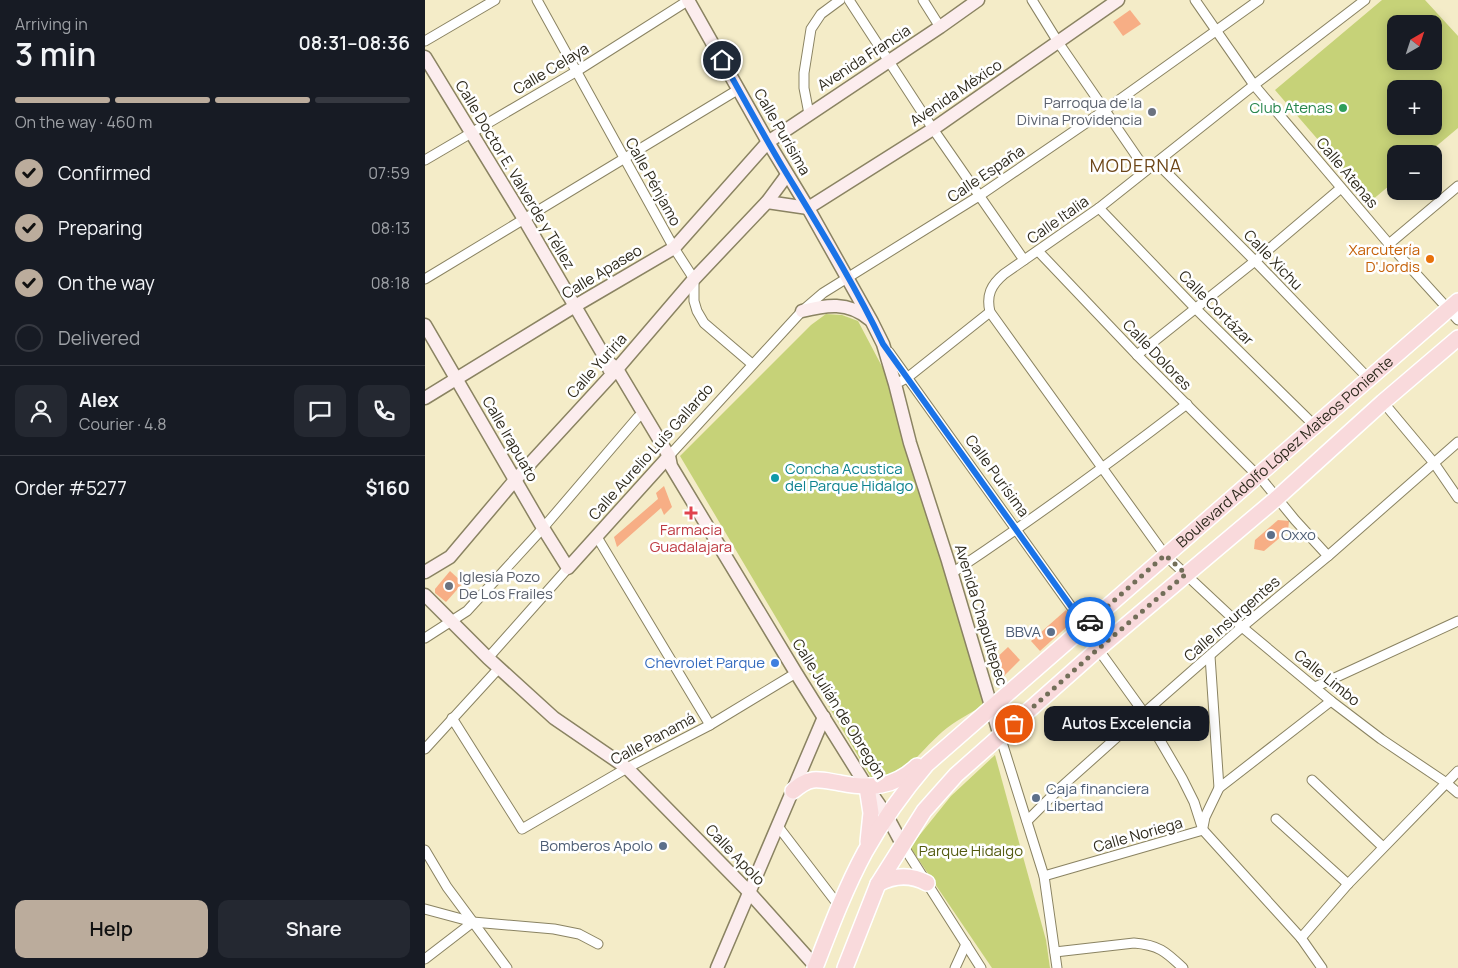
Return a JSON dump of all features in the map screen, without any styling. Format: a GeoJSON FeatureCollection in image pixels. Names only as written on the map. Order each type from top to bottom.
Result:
{"type":"FeatureCollection","features":[{"type":"Feature","properties":{"kind":"main road","name":"Boulevard Adolfo López Mateos Poniente"},"geometry":{"type":"LineString","coordinates":[[816,967],[839,906],[865,852],[904,791],[927,764],[1368,378],[1455,310]]}},
{"type":"Feature","properties":{"kind":"main road","name":"Boulevard Adolfo López Mateos Poniente"},"geometry":{"type":"LineString","coordinates":[[845,968],[878,884],[924,811],[956,775],[1098,649],[1277,498],[1383,402],[1458,338]]}},
{"type":"Feature","properties":{"kind":"main road"},"geometry":{"type":"LineString","coordinates":[[793,791],[803,783],[815,780],[856,787],[885,786],[900,779],[913,769],[965,721],[990,709]]}},
{"type":"Feature","properties":{"kind":"main road"},"geometry":{"type":"LineString","coordinates":[[865,852],[871,826],[867,787]]}},
{"type":"Feature","properties":{"kind":"main road"},"geometry":{"type":"LineString","coordinates":[[878,884],[891,878],[906,876],[920,879],[927,883]]}},
{"type":"Feature","properties":{"kind":"street"},"geometry":{"type":"LineString","coordinates":[[425,41],[495,0]]}},
{"type":"Feature","properties":{"kind":"street","name":"Calle Pénjamo"},"geometry":{"type":"LineString","coordinates":[[537,0],[674,248],[695,279]]}},
{"type":"Feature","properties":{"kind":"street","name":"Calle Celaya"},"geometry":{"type":"LineString","coordinates":[[425,160],[577,70],[689,0]]}},
{"type":"Feature","properties":{"kind":"street","name":"Calle Purísima"},"geometry":{"type":"LineString","coordinates":[[689,0],[768,142],[848,279]]}},
{"type":"Feature","properties":{"kind":"street"},"geometry":{"type":"LineString","coordinates":[[809,114],[804,88],[804,73],[811,29],[821,14],[840,0]]}},
{"type":"Feature","properties":{"kind":"street"},"geometry":{"type":"LineString","coordinates":[[849,0],[933,129],[1024,260]]}},
{"type":"Feature","properties":{"kind":"street"},"geometry":{"type":"LineString","coordinates":[[923,0],[940,27]]}},
{"type":"Feature","properties":{"kind":"street","name":"Avenida Francia"},"geometry":{"type":"LineString","coordinates":[[768,142],[889,62],[978,0]]}},
{"type":"Feature","properties":{"kind":"street"},"geometry":{"type":"LineString","coordinates":[[1032,0],[1058,42],[1146,170]]}},
{"type":"Feature","properties":{"kind":"street","name":"Avenida México"},"geometry":{"type":"LineString","coordinates":[[808,208],[933,129],[1118,0]]}},
{"type":"Feature","properties":{"kind":"street","name":"Calle Atenas"},"geometry":{"type":"LineString","coordinates":[[1195,0],[1254,85],[1389,244],[1455,310]]}},
{"type":"Feature","properties":{"kind":"street","name":"Calle España"},"geometry":{"type":"LineString","coordinates":[[848,279],[979,196],[1105,110],[1259,0]]}},
{"type":"Feature","properties":{"kind":"street","name":"Calle Italia"},"geometry":{"type":"LineString","coordinates":[[990,312],[988,299],[991,289],[1004,274],[1099,208],[1365,0]]}},
{"type":"Feature","properties":{"kind":"street","name":"Calle Doctor E. Valverde y Téllez"},"geometry":{"type":"LineString","coordinates":[[425,57],[668,461]]}},
{"type":"Feature","properties":{"kind":"street"},"geometry":{"type":"LineString","coordinates":[[425,279],[739,89]]}},
{"type":"Feature","properties":{"kind":"street","name":"Calle Apaseo"},"geometry":{"type":"LineString","coordinates":[[425,398],[674,248],[768,142]]}},
{"type":"Feature","properties":{"kind":"street","name":"Calle Xichu"},"geometry":{"type":"LineString","coordinates":[[1157,163],[1368,378]]}},
{"type":"Feature","properties":{"kind":"street","name":"Calle Yuriria"},"geometry":{"type":"LineString","coordinates":[[425,572],[450,557],[612,368],[767,202],[787,175]]}},
{"type":"Feature","properties":{"kind":"street"},"geometry":{"type":"LineString","coordinates":[[1389,244],[1458,186]]}},
{"type":"Feature","properties":{"kind":"street"},"geometry":{"type":"LineString","coordinates":[[1137,355],[1255,261],[1341,188]]}},
{"type":"Feature","properties":{"kind":"street"},"geometry":{"type":"LineString","coordinates":[[767,202],[808,208]]}},
{"type":"Feature","properties":{"kind":"street","name":"Calle Cortázar"},"geometry":{"type":"LineString","coordinates":[[1099,208],[1195,308],[1314,425]]}},
{"type":"Feature","properties":{"kind":"street","name":"Calle Dolores"},"geometry":{"type":"LineString","coordinates":[[1038,251],[1137,355],[1258,476],[1328,556]]}},
{"type":"Feature","properties":{"kind":"street"},"geometry":{"type":"LineString","coordinates":[[695,279],[694,301],[704,323],[752,364]]}},
{"type":"Feature","properties":{"kind":"street","name":"Calle Aurelio Luis Gallardo"},"geometry":{"type":"LineString","coordinates":[[487,658],[668,461],[752,364],[802,311],[834,285],[848,279]]}},
{"type":"Feature","properties":{"kind":"street","name":"Avenida Chapultepec"},"geometry":{"type":"LineString","coordinates":[[848,279],[883,344],[910,443],[952,573],[990,709],[1044,876],[1057,968]]}},
{"type":"Feature","properties":{"kind":"street"},"geometry":{"type":"LineString","coordinates":[[802,311],[840,305],[858,311],[872,322]]}},
{"type":"Feature","properties":{"kind":"street"},"geometry":{"type":"LineString","coordinates":[[895,384],[907,378],[990,312]]}},
{"type":"Feature","properties":{"kind":"street","name":"Calle Limbo"},"geometry":{"type":"LineString","coordinates":[[990,312],[1165,555],[1243,627],[1331,701],[1458,793]]}},
{"type":"Feature","properties":{"kind":"street","name":"Calle Irapuato"},"geometry":{"type":"LineString","coordinates":[[425,325],[568,568]]}},
{"type":"Feature","properties":{"kind":"street","name":"Calle Purísima"},"geometry":{"type":"LineString","coordinates":[[883,344],[1085,626]]}},
{"type":"Feature","properties":{"kind":"street","name":"Calle Doctor E. Valverde y Téllez"},"geometry":{"type":"LineString","coordinates":[[612,368],[638,417],[668,461]]}},
{"type":"Feature","properties":{"kind":"street"},"geometry":{"type":"LineString","coordinates":[[1383,402],[1434,463],[1458,498]]}},
{"type":"Feature","properties":{"kind":"street"},"geometry":{"type":"LineString","coordinates":[[952,573],[1017,530],[1187,404]]}},
{"type":"Feature","properties":{"kind":"street"},"geometry":{"type":"LineString","coordinates":[[425,638],[467,612],[543,528],[638,417]]}},
{"type":"Feature","properties":{"kind":"street","name":"Calle Insurgentes"},"geometry":{"type":"LineString","coordinates":[[1027,821],[1060,788],[1144,713],[1458,442]]}},
{"type":"Feature","properties":{"kind":"street","name":"Calle Julián de Obregón"},"geometry":{"type":"LineString","coordinates":[[668,461],[796,672],[887,816],[902,844],[981,968]]}},
{"type":"Feature","properties":{"kind":"street"},"geometry":{"type":"LineString","coordinates":[[597,537],[710,725]]}},
{"type":"Feature","properties":{"kind":"street","name":"Calle Apolo"},"geometry":{"type":"LineString","coordinates":[[425,595],[487,658],[567,728],[612,756],[627,768],[749,892],[816,967]]}},
{"type":"Feature","properties":{"kind":"street"},"geometry":{"type":"LineString","coordinates":[[1315,687],[1458,621]]}},
{"type":"Feature","properties":{"kind":"street"},"geometry":{"type":"LineString","coordinates":[[1098,649],[1144,713],[1182,778],[1194,802],[1203,830],[1301,938],[1322,968]]}},
{"type":"Feature","properties":{"kind":"street"},"geometry":{"type":"LineString","coordinates":[[1210,656],[1219,788]]}},
{"type":"Feature","properties":{"kind":"street"},"geometry":{"type":"LineString","coordinates":[[425,749],[499,668]]}},
{"type":"Feature","properties":{"kind":"street","name":"Calle Panamá"},"geometry":{"type":"LineString","coordinates":[[452,718],[522,829],[627,768],[710,725],[796,672]]}},
{"type":"Feature","properties":{"kind":"street","name":"Calle Noriega"},"geometry":{"type":"LineString","coordinates":[[1044,876],[1203,830],[1205,817],[1219,788],[1331,701]]}},
{"type":"Feature","properties":{"kind":"street"},"geometry":{"type":"LineString","coordinates":[[717,968],[825,717]]}},
{"type":"Feature","properties":{"kind":"street"},"geometry":{"type":"LineString","coordinates":[[1301,938],[1348,884],[1458,770]]}},
{"type":"Feature","properties":{"kind":"street"},"geometry":{"type":"LineString","coordinates":[[1313,780],[1383,847]]}},
{"type":"Feature","properties":{"kind":"street"},"geometry":{"type":"LineString","coordinates":[[1276,818],[1348,884]]}},
{"type":"Feature","properties":{"kind":"street"},"geometry":{"type":"LineString","coordinates":[[777,825],[839,906]]}},
{"type":"Feature","properties":{"kind":"street"},"geometry":{"type":"LineString","coordinates":[[425,850],[447,887],[507,968]]}},
{"type":"Feature","properties":{"kind":"street"},"geometry":{"type":"LineString","coordinates":[[425,909],[473,922],[554,929],[579,934],[598,944]]}},
{"type":"Feature","properties":{"kind":"street"},"geometry":{"type":"LineString","coordinates":[[425,959],[473,922]]}},
{"type":"Feature","properties":{"kind":"street"},"geometry":{"type":"LineString","coordinates":[[1055,952],[1135,943],[1145,944],[1161,949],[1183,968]]}},
{"type":"Feature","properties":{"kind":"street"},"geometry":{"type":"LineString","coordinates":[[955,968],[966,944]]}},
{"type":"Feature","properties":{"kind":"green space","name":"Club Atenas"},"geometry":{"type":"Polygon","coordinates":[[[1382,0],[1425,0],[1439,15],[1387,15],[1387,70],[1443,70],[1443,20],[1458,36],[1458,128],[1438,145],[1387,145],[1387,188],[1371,201],[1275,90],[1382,0]]]}},
{"type":"Feature","properties":{"kind":"green space"},"geometry":{"type":"Polygon","coordinates":[[[826,314],[842,315],[858,321],[887,376],[985,705],[947,728],[903,769],[885,778],[873,781],[680,456],[811,325],[826,314]]]}},
{"type":"Feature","properties":{"kind":"green space","name":"Parque Hidalgo"},"geometry":{"type":"Polygon","coordinates":[[[995,755],[1046,940],[1050,968],[992,968],[910,847],[951,796],[995,755]]]}},
{"type":"Feature","properties":{"kind":"building"},"geometry":{"type":"Polygon","coordinates":[[[1130,10],[1141,24],[1123,36],[1113,22],[1130,10]]]}},
{"type":"Feature","properties":{"kind":"building"},"geometry":{"type":"Polygon","coordinates":[[[664,486],[672,507],[664,515],[661,508],[617,547],[614,537],[658,499],[656,493],[664,486]]]}},
{"type":"Feature","properties":{"kind":"building","name":"Oxxo"},"geometry":{"type":"Polygon","coordinates":[[[1278,520],[1289,521],[1288,531],[1264,551],[1254,549],[1255,540],[1278,520]]]}},
{"type":"Feature","properties":{"kind":"building","name":"Iglesia Pozo De Los Frailes"},"geometry":{"type":"Polygon","coordinates":[[[450,571],[463,583],[446,602],[435,593],[435,589],[450,571]]]}},
{"type":"Feature","properties":{"kind":"building","name":"BBVA"},"geometry":{"type":"Polygon","coordinates":[[[1066,610],[1072,617],[1071,623],[1040,651],[1031,641],[1066,610]]]}},
{"type":"Feature","properties":{"kind":"building"},"geometry":{"type":"Polygon","coordinates":[[[1008,647],[1020,660],[1004,676],[991,663],[1008,647]]]}},
{"type":"Feature","properties":{"kind":"way so far"},"geometry":{"type":"LineString","coordinates":[[1014,724],[1186,574],[1165,555],[1090,622]]}},
{"type":"Feature","properties":{"kind":"place","name":"Club Atenas"},"geometry":{"type":"Point","coordinates":[1343,108]}},
{"type":"Feature","properties":{"kind":"place","name":"Parroqua de la Divina Providencia"},"geometry":{"type":"Point","coordinates":[1152,112]}},
{"type":"Feature","properties":{"kind":"place","name":"Xarcutería D'Jordis"},"geometry":{"type":"Point","coordinates":[1430,259]}},
{"type":"Feature","properties":{"kind":"place","name":"Concha Acustica del Parque Hidalgo"},"geometry":{"type":"Point","coordinates":[775,478]}},
{"type":"Feature","properties":{"kind":"place","name":"Farmacia Guadalajara"},"geometry":{"type":"Point","coordinates":[691,513]}},
{"type":"Feature","properties":{"kind":"place","name":"Oxxo"},"geometry":{"type":"Point","coordinates":[1271,535]}},
{"type":"Feature","properties":{"kind":"place","name":"Iglesia Pozo De Los Frailes"},"geometry":{"type":"Point","coordinates":[449,586]}},
{"type":"Feature","properties":{"kind":"place","name":"BBVA"},"geometry":{"type":"Point","coordinates":[1051,632]}},
{"type":"Feature","properties":{"kind":"place","name":"Chevrolet Parque"},"geometry":{"type":"Point","coordinates":[775,663]}},
{"type":"Feature","properties":{"kind":"place","name":"Autos Excelencia"},"geometry":{"type":"Point","coordinates":[1014,724]}},
{"type":"Feature","properties":{"kind":"place","name":"Caja financiera Libertad"},"geometry":{"type":"Point","coordinates":[1036,798]}},
{"type":"Feature","properties":{"kind":"place","name":"Bomberos Apolo"},"geometry":{"type":"Point","coordinates":[663,846]}},
{"type":"Feature","properties":{"kind":"district","name":"MODERNA"},"geometry":{"type":"Point","coordinates":[1136,166]}},
{"type":"Feature","properties":{"kind":"route"},"geometry":{"type":"LineString","coordinates":[[722,60],[787,175],[808,208],[883,344],[1085,626],[1090,622]]}}]}
